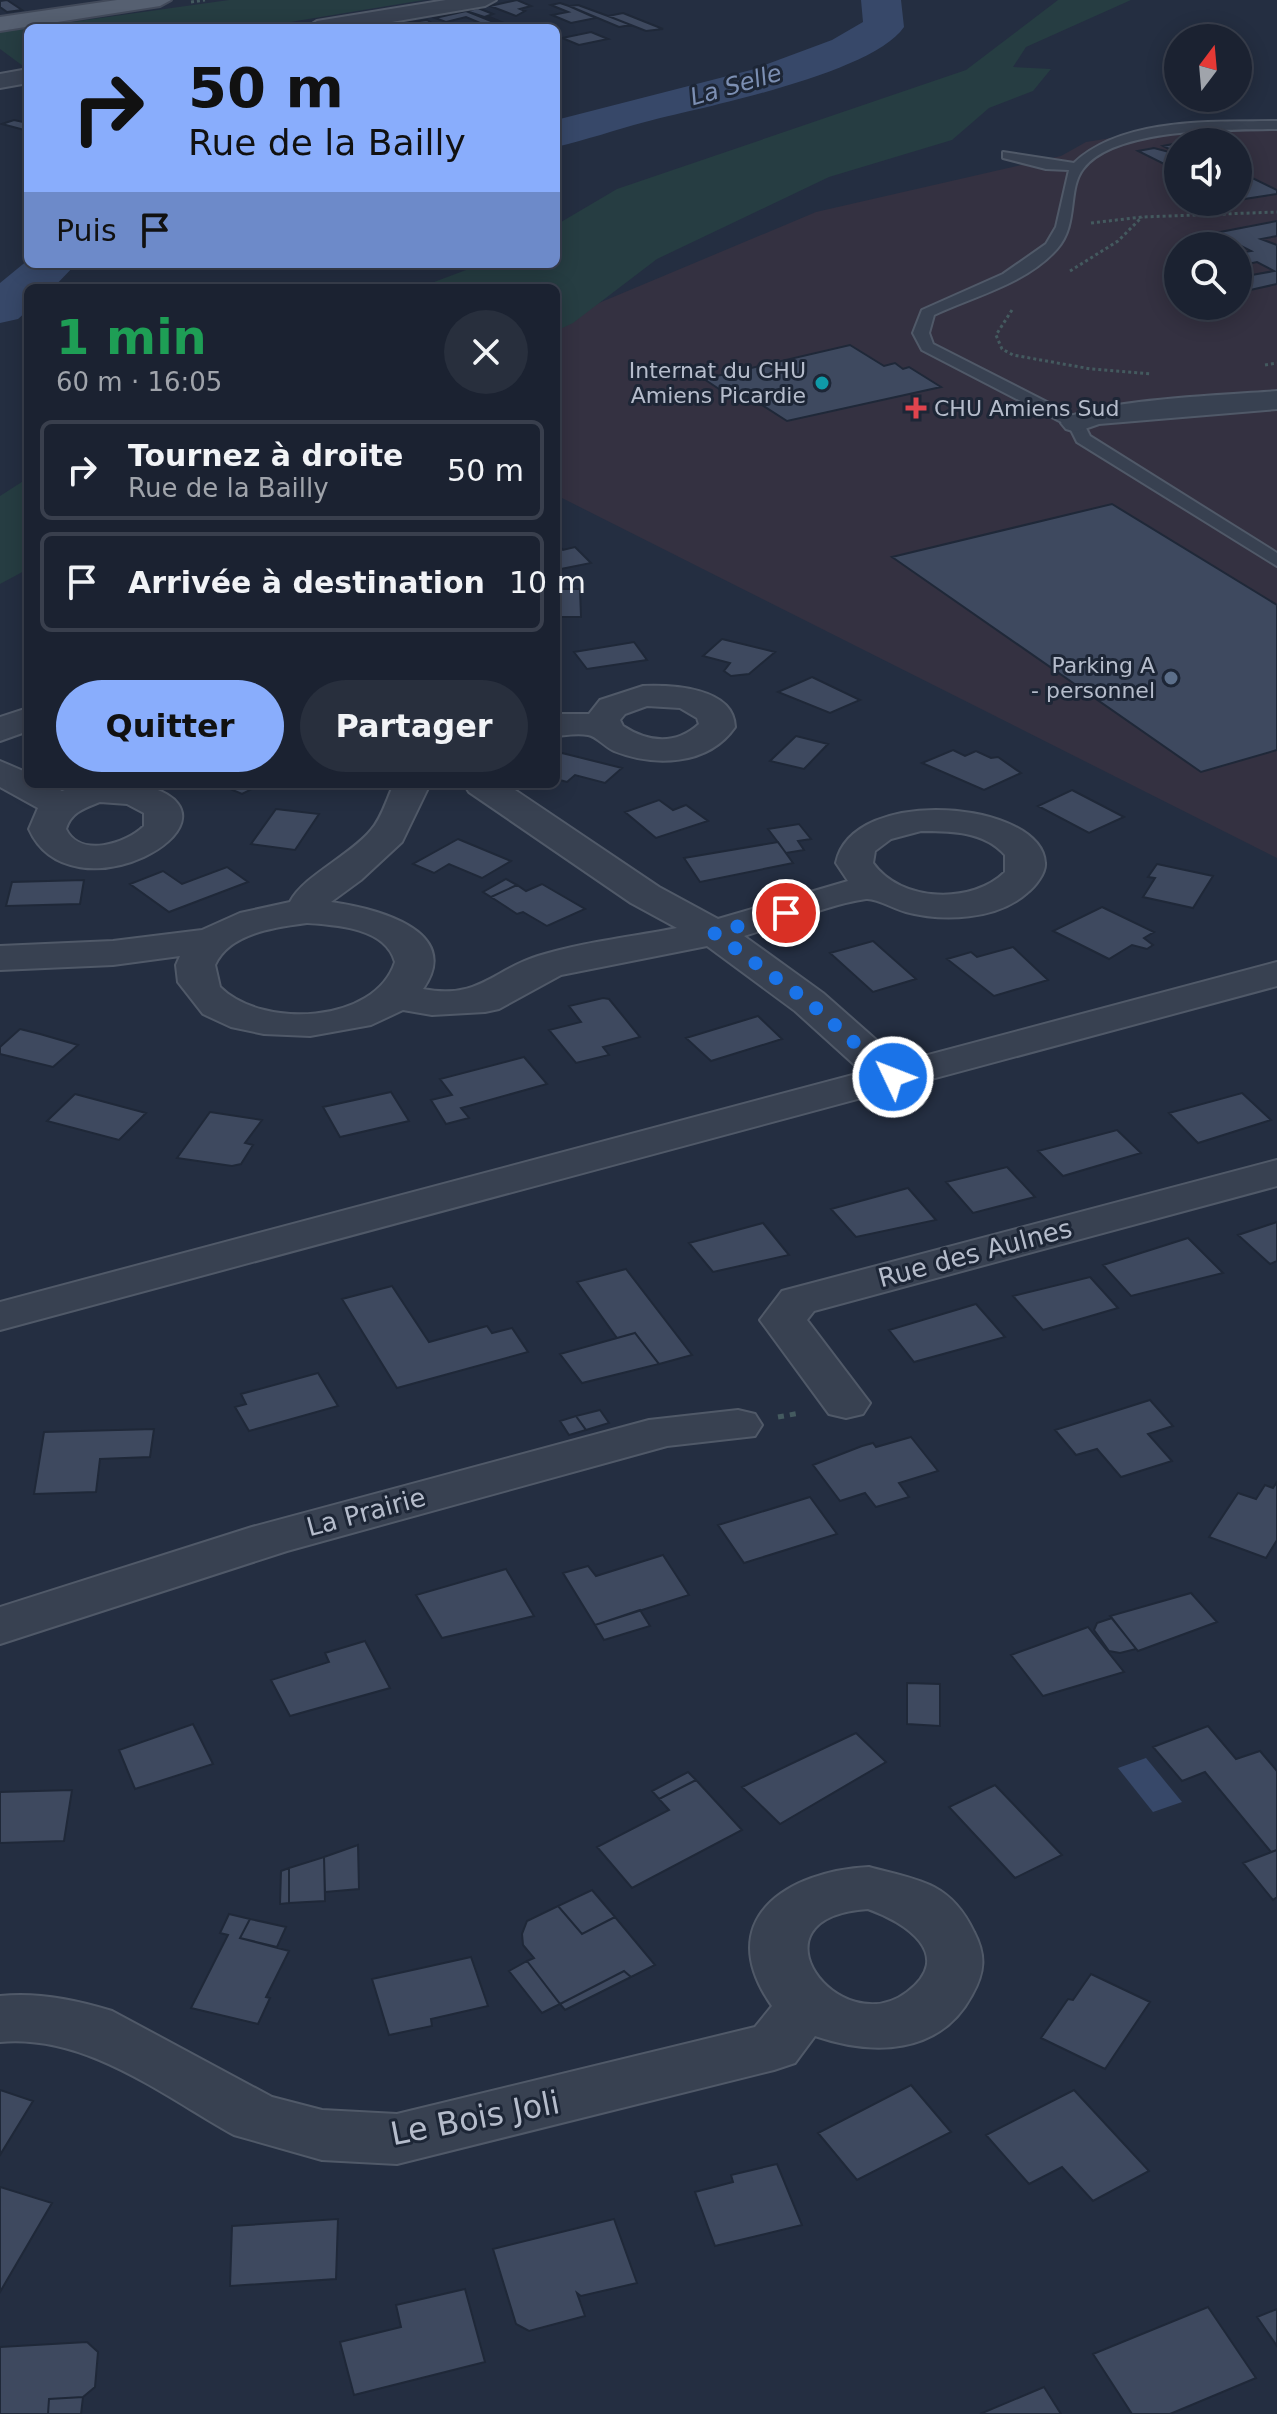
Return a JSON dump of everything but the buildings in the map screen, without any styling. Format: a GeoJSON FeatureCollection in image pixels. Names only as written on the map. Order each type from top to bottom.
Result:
{"type":"FeatureCollection","features":[{"type":"Feature","properties":{"kind":"main road"},"geometry":{"type":"LineString","coordinates":[[0,24],[160,0]]}},
{"type":"Feature","properties":{"kind":"street"},"geometry":{"type":"LineString","coordinates":[[341,24],[485,0]]}},
{"type":"Feature","properties":{"kind":"street"},"geometry":{"type":"LineString","coordinates":[[1076,423],[1095,416],[1277,400]]}},
{"type":"Feature","properties":{"kind":"street"},"geometry":{"type":"LineString","coordinates":[[0,730],[24,720]]}},
{"type":"Feature","properties":{"kind":"street"},"geometry":{"type":"LineString","coordinates":[[560,725],[601,724]]}},
{"type":"Feature","properties":{"kind":"street"},"geometry":{"type":"LineString","coordinates":[[0,772],[24,785]]}},
{"type":"Feature","properties":{"kind":"street"},"geometry":{"type":"LineString","coordinates":[[29,788],[55,802]]}},
{"type":"Feature","properties":{"kind":"street"},"geometry":{"type":"LineString","coordinates":[[307,911],[310,899],[348,872],[389,834],[410,788]]}},
{"type":"Feature","properties":{"kind":"street"},"geometry":{"type":"LineString","coordinates":[[488,788],[645,895],[714,933],[809,1002],[893,1077]]}},
{"type":"Feature","properties":{"kind":"street"},"geometry":{"type":"LineString","coordinates":[[395,996],[432,1003],[485,1000],[549,965],[714,933],[870,886]]}},
{"type":"Feature","properties":{"kind":"street"},"geometry":{"type":"LineString","coordinates":[[307,911],[368,919],[392,930],[407,945],[413,962],[409,980],[395,996],[369,1011],[335,1022],[297,1025],[261,1022],[229,1013],[207,998],[196,980],[198,960],[212,942],[253,920],[307,911]]}},
{"type":"Feature","properties":{"kind":"street"},"geometry":{"type":"LineString","coordinates":[[0,958],[60,957],[151,949],[194,940],[212,942]]}},
{"type":"Feature","properties":{"kind":"street"},"geometry":{"type":"LineString","coordinates":[[0,1316],[1277,974]]}},
{"type":"Feature","properties":{"kind":"street","name":"Rue des Aulnes"},"geometry":{"type":"LineString","coordinates":[[846,1403],[783,1320],[798,1301],[1277,1173]]}},
{"type":"Feature","properties":{"kind":"street","name":"La Prairie"},"geometry":{"type":"LineString","coordinates":[[0,1626],[270,1539],[620,1443],[666,1431],[738,1425]]}},
{"type":"Feature","properties":{"kind":"street","name":"Le Bois Joli"},"geometry":{"type":"LineString","coordinates":[[0,2019],[22,2017],[91,2028],[256,2117],[322,2135],[397,2139],[774,2046],[806,2005]]}},
{"type":"Feature","properties":{"kind":"lane"},"geometry":{"type":"LineString","coordinates":[[1277,125],[1141,138],[1097,149],[1077,167],[1064,225],[1054,244],[1034,263],[927,313],[921,333],[927,347],[1076,423],[1083,439],[1277,561]]}},
{"type":"Feature","properties":{"kind":"lane"},"geometry":{"type":"LineString","coordinates":[[1008,155],[1046,165],[1077,167]]}},
{"type":"Feature","properties":{"kind":"path"},"geometry":{"type":"LineString","coordinates":[[1064,225],[1142,217],[1277,212]]}},
{"type":"Feature","properties":{"kind":"path"},"geometry":{"type":"LineString","coordinates":[[1062,276],[1118,241],[1142,217]]}},
{"type":"Feature","properties":{"kind":"path"},"geometry":{"type":"LineString","coordinates":[[1021,304],[1011,310],[996,335],[1002,349],[1033,361],[1157,374]]}},
{"type":"Feature","properties":{"kind":"path"},"geometry":{"type":"LineString","coordinates":[[1256,367],[1277,363]]}},
{"type":"Feature","properties":{"kind":"path"},"geometry":{"type":"LineString","coordinates":[[738,1425],[846,1403]]}},
{"type":"Feature","properties":{"kind":"shaded area","name":"CHU Amiens Sud"},"geometry":{"type":"Polygon","coordinates":[[[1277,120],[1277,858],[560,497],[560,319],[816,212],[1061,156],[1086,142],[1164,130],[1164,216],[1252,216],[1252,128],[1174,128],[1211,122],[1277,120]]]}},
{"type":"Feature","properties":{"kind":"green space"},"geometry":{"type":"Polygon","coordinates":[[[229,0],[424,0],[278,24],[58,24],[229,0]]]}},
{"type":"Feature","properties":{"kind":"green space"},"geometry":{"type":"Polygon","coordinates":[[[1058,0],[1131,0],[1026,47],[1013,67],[1051,69],[1033,91],[989,108],[952,140],[829,177],[657,259],[573,323],[560,329],[560,284],[429,284],[471,268],[560,268],[560,223],[617,189],[966,70],[1058,0]]]}},
{"type":"Feature","properties":{"kind":"green space"},"geometry":{"type":"Polygon","coordinates":[[[24,29],[24,66],[0,49],[0,32],[24,29]]]}},
{"type":"Feature","properties":{"kind":"green space"},"geometry":{"type":"Polygon","coordinates":[[[24,481],[24,571],[0,584],[0,496],[24,481]]]}},
{"type":"Feature","properties":{"kind":"water"},"geometry":{"type":"Polygon","coordinates":[[[1146,1758],[1182,1802],[1153,1812],[1118,1768],[1146,1758]]]}},
{"type":"Feature","properties":{"kind":"waterway","name":"La Selle"},"geometry":{"type":"LineString","coordinates":[[560,133],[766,79],[807,65],[884,27],[881,0]]}},
{"type":"Feature","properties":{"kind":"waterway","name":"La Selle"},"geometry":{"type":"LineString","coordinates":[[28,284],[47,268]]}},
{"type":"Feature","properties":{"kind":"waterway","name":"La Selle"},"geometry":{"type":"LineString","coordinates":[[0,308],[24,288]]}},
{"type":"Feature","properties":{"kind":"place","name":"Internat du CHU Amiens Picardie"},"geometry":{"type":"Point","coordinates":[822,383]}},
{"type":"Feature","properties":{"kind":"place","name":"CHU Amiens Sud"},"geometry":{"type":"Point","coordinates":[916,408]}},
{"type":"Feature","properties":{"kind":"place","name":"Parking A - personnel"},"geometry":{"type":"Point","coordinates":[1171,678]}},
{"type":"Feature","properties":{"kind":"route"},"geometry":{"type":"LineString","coordinates":[[786,913],[714,933],[809,1002],[893,1077]]}}]}
